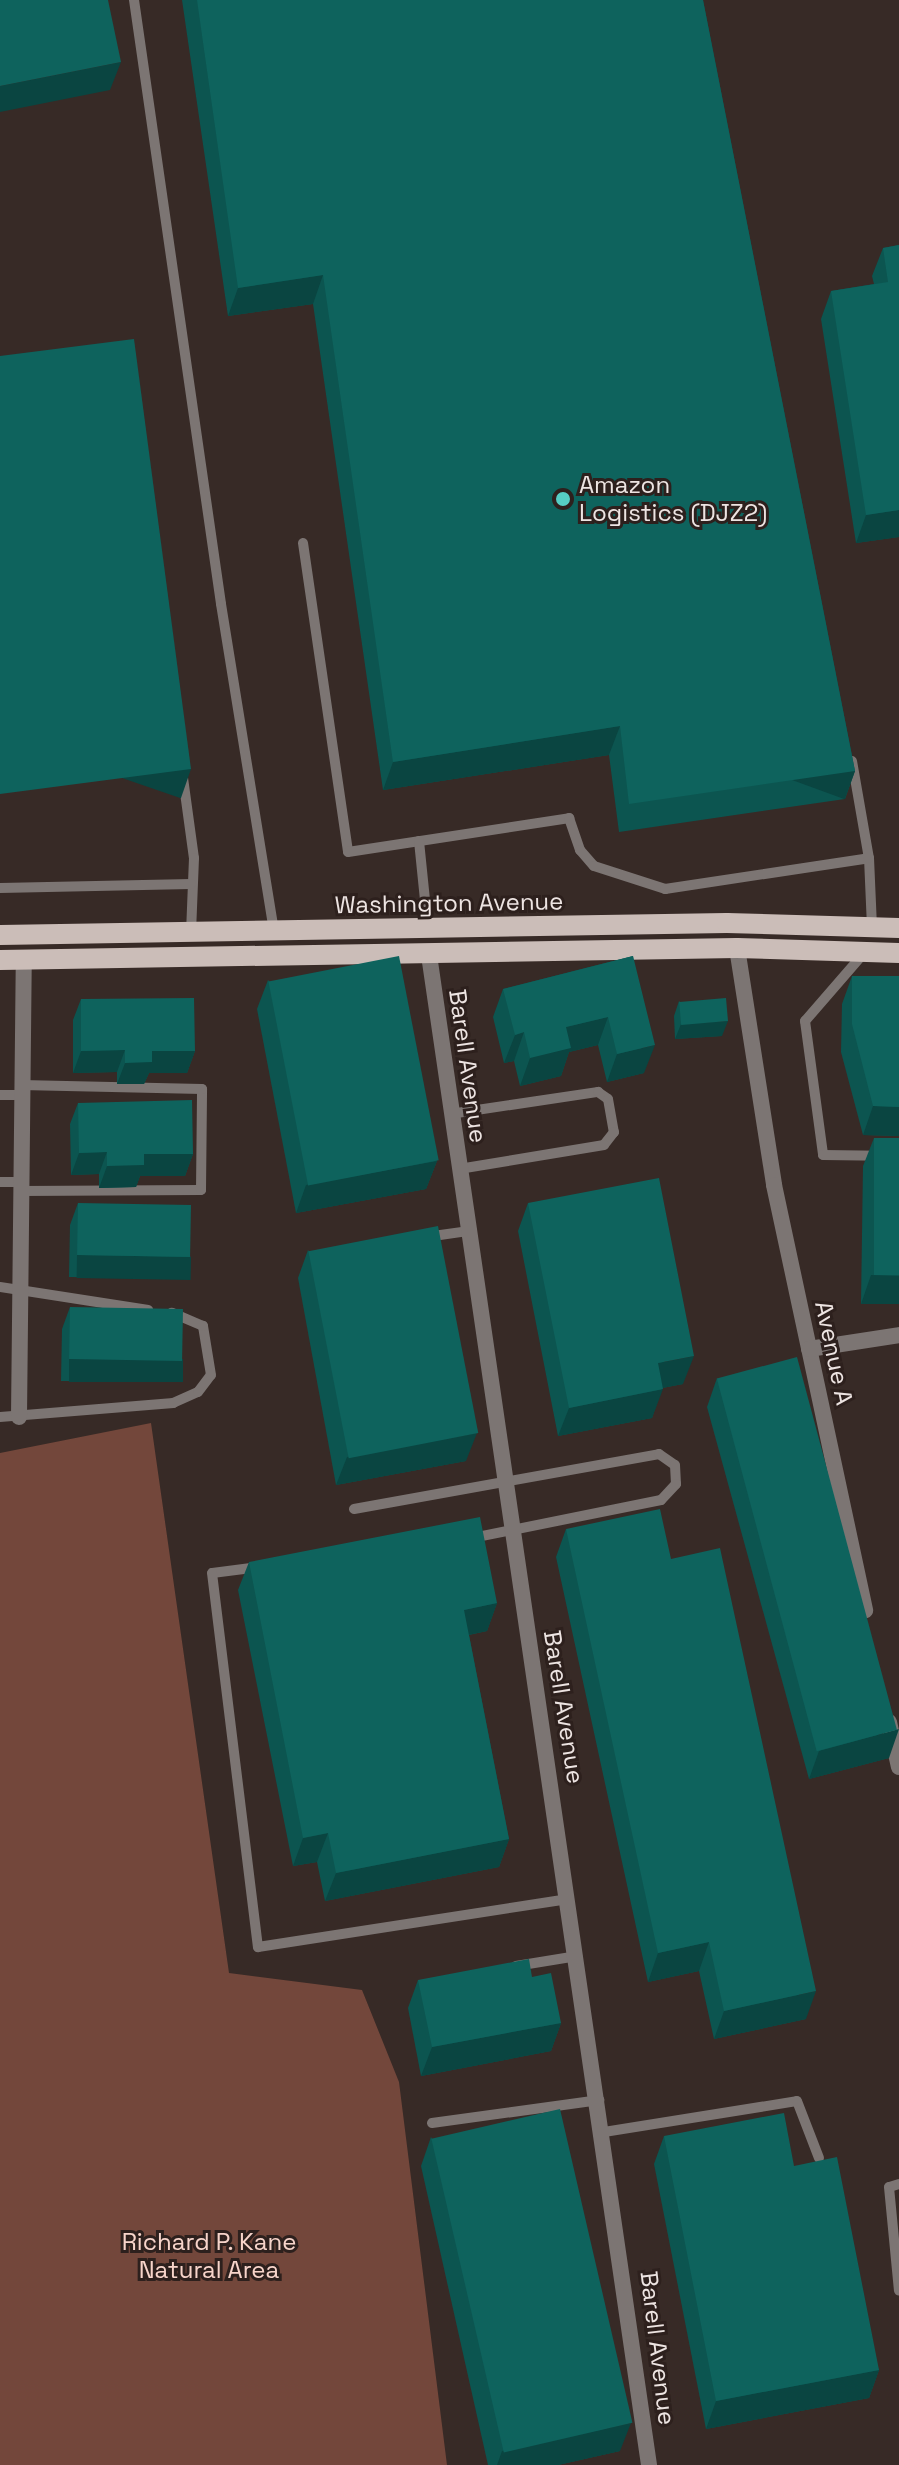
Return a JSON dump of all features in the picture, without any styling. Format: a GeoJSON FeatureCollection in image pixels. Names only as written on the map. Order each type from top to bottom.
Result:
{"type":"FeatureCollection","features":[{"type":"Feature","properties":{"kind":"main road","name":"Washington Avenue"},"geometry":{"type":"LineString","coordinates":[[0,935],[191,935],[727,923],[899,928]]}},
{"type":"Feature","properties":{"kind":"main road"},"geometry":{"type":"LineString","coordinates":[[0,960],[737,948],[899,953]]}},
{"type":"Feature","properties":{"kind":"street","name":"Avenue A"},"geometry":{"type":"LineString","coordinates":[[737,948],[774,1185],[869,1627]]}},
{"type":"Feature","properties":{"kind":"street","name":"Barell Avenue"},"geometry":{"type":"LineString","coordinates":[[429,955],[450,1114],[604,2132],[649,2465]]}},
{"type":"Feature","properties":{"kind":"street"},"geometry":{"type":"LineString","coordinates":[[19,1417],[24,959]]}},
{"type":"Feature","properties":{"kind":"street"},"geometry":{"type":"LineString","coordinates":[[809,1349],[899,1335]]}},
{"type":"Feature","properties":{"kind":"street"},"geometry":{"type":"LineString","coordinates":[[886,1705],[899,1767]]}},
{"type":"Feature","properties":{"kind":"lane"},"geometry":{"type":"LineString","coordinates":[[134,0],[227,648],[274,932]]}},
{"type":"Feature","properties":{"kind":"lane"},"geometry":{"type":"LineString","coordinates":[[303,543],[348,852],[569,818],[580,850],[594,866],[665,889],[869,858]]}},
{"type":"Feature","properties":{"kind":"lane"},"geometry":{"type":"LineString","coordinates":[[850,753],[869,858],[872,927]]}},
{"type":"Feature","properties":{"kind":"lane"},"geometry":{"type":"LineString","coordinates":[[182,767],[194,858],[191,935]]}},
{"type":"Feature","properties":{"kind":"lane"},"geometry":{"type":"LineString","coordinates":[[419,841],[428,929]]}},
{"type":"Feature","properties":{"kind":"lane"},"geometry":{"type":"LineString","coordinates":[[0,888],[191,884]]}},
{"type":"Feature","properties":{"kind":"lane"},"geometry":{"type":"LineString","coordinates":[[865,952],[805,1021],[805,1046],[823,1155],[899,1156]]}},
{"type":"Feature","properties":{"kind":"lane"},"geometry":{"type":"LineString","coordinates":[[0,1095],[21,1090],[202,1089],[201,1190],[20,1187],[0,1182]]}},
{"type":"Feature","properties":{"kind":"lane"},"geometry":{"type":"LineString","coordinates":[[450,1114],[598,1092],[608,1099],[614,1132],[604,1145],[459,1169]]}},
{"type":"Feature","properties":{"kind":"lane"},"geometry":{"type":"LineString","coordinates":[[409,1240],[468,1231]]}},
{"type":"Feature","properties":{"kind":"lane"},"geometry":{"type":"LineString","coordinates":[[0,1287],[20,1287],[177,1314],[203,1326],[211,1375],[198,1392],[173,1403],[0,1417]]}},
{"type":"Feature","properties":{"kind":"lane"},"geometry":{"type":"LineString","coordinates":[[354,1509],[659,1454],[675,1465],[677,1476],[671,1493],[661,1500],[467,1539]]}},
{"type":"Feature","properties":{"kind":"lane"},"geometry":{"type":"LineString","coordinates":[[269,1566],[212,1573],[258,1947],[568,1899]]}},
{"type":"Feature","properties":{"kind":"lane"},"geometry":{"type":"LineString","coordinates":[[503,1968],[577,1956]]}},
{"type":"Feature","properties":{"kind":"lane"},"geometry":{"type":"LineString","coordinates":[[432,2123],[599,2100]]}},
{"type":"Feature","properties":{"kind":"lane"},"geometry":{"type":"LineString","coordinates":[[604,2132],[797,2101],[819,2158]]}},
{"type":"Feature","properties":{"kind":"lane"},"geometry":{"type":"LineString","coordinates":[[899,2184],[889,2187],[899,2291]]}},
{"type":"Feature","properties":{"kind":"green space","name":"Richard P. Kane Natural Area"},"geometry":{"type":"Polygon","coordinates":[[[151,1423],[229,1973],[362,1990],[399,2082],[447,2465],[0,2465],[0,1453],[151,1423]]]}},
{"type":"Feature","properties":{"kind":"building"},"geometry":{"type":"Polygon","coordinates":[[[0,0],[108,0],[121,62],[0,86],[0,0]]]}},
{"type":"Feature","properties":{"kind":"building","name":"Amazon Logistics (DJZ2)"},"geometry":{"type":"Polygon","coordinates":[[[197,0],[703,0],[855,771],[629,804],[620,726],[393,762],[323,275],[238,288],[197,0]]]}},
{"type":"Feature","properties":{"kind":"building"},"geometry":{"type":"Polygon","coordinates":[[[899,245],[899,510],[866,515],[831,291],[888,282],[883,248],[899,245]]]}},
{"type":"Feature","properties":{"kind":"building"},"geometry":{"type":"Polygon","coordinates":[[[134,339],[191,769],[0,794],[0,356],[134,339]]]}},
{"type":"Feature","properties":{"kind":"building"},"geometry":{"type":"Polygon","coordinates":[[[399,956],[439,1160],[308,1186],[268,981],[399,956]]]}},
{"type":"Feature","properties":{"kind":"building"},"geometry":{"type":"Polygon","coordinates":[[[633,956],[655,1045],[617,1054],[608,1017],[566,1027],[571,1048],[530,1058],[524,1032],[515,1035],[503,989],[633,956]]]}},
{"type":"Feature","properties":{"kind":"building"},"geometry":{"type":"Polygon","coordinates":[[[852,976],[899,976],[899,1107],[873,1106],[852,1024],[852,976]]]}},
{"type":"Feature","properties":{"kind":"building"},"geometry":{"type":"Polygon","coordinates":[[[194,998],[195,1051],[152,1051],[152,1062],[125,1063],[125,1050],[81,1051],[81,999],[194,998]]]}},
{"type":"Feature","properties":{"kind":"building"},"geometry":{"type":"Polygon","coordinates":[[[726,998],[728,1021],[681,1025],[679,1002],[726,998]]]}},
{"type":"Feature","properties":{"kind":"building"},"geometry":{"type":"Polygon","coordinates":[[[192,1100],[193,1154],[144,1154],[144,1165],[107,1166],[107,1152],[79,1153],[78,1103],[192,1100]]]}},
{"type":"Feature","properties":{"kind":"building"},"geometry":{"type":"Polygon","coordinates":[[[874,1138],[899,1138],[899,1275],[874,1275],[874,1138]]]}},
{"type":"Feature","properties":{"kind":"building"},"geometry":{"type":"Polygon","coordinates":[[[659,1178],[694,1356],[658,1363],[663,1389],[569,1408],[528,1203],[659,1178]]]}},
{"type":"Feature","properties":{"kind":"building"},"geometry":{"type":"Polygon","coordinates":[[[78,1203],[191,1205],[190,1257],[77,1255],[78,1203]]]}},
{"type":"Feature","properties":{"kind":"building"},"geometry":{"type":"Polygon","coordinates":[[[438,1226],[478,1433],[349,1458],[308,1251],[438,1226]]]}},
{"type":"Feature","properties":{"kind":"building"},"geometry":{"type":"Polygon","coordinates":[[[70,1307],[183,1309],[182,1361],[69,1359],[70,1307]]]}},
{"type":"Feature","properties":{"kind":"building"},"geometry":{"type":"Polygon","coordinates":[[[797,1357],[897,1730],[817,1751],[717,1378],[797,1357]]]}},
{"type":"Feature","properties":{"kind":"building"},"geometry":{"type":"Polygon","coordinates":[[[660,1509],[671,1559],[720,1548],[816,1991],[724,2011],[709,1942],[658,1953],[566,1529],[660,1509]]]}},
{"type":"Feature","properties":{"kind":"building"},"geometry":{"type":"Polygon","coordinates":[[[480,1517],[497,1603],[464,1610],[509,1839],[336,1873],[328,1833],[303,1838],[249,1562],[480,1517]]]}},
{"type":"Feature","properties":{"kind":"building"},"geometry":{"type":"Polygon","coordinates":[[[529,1959],[532,1977],[551,1973],[561,2023],[432,2047],[418,1980],[529,1959]]]}},
{"type":"Feature","properties":{"kind":"building"},"geometry":{"type":"Polygon","coordinates":[[[560,2109],[632,2423],[504,2452],[431,2139],[560,2109]]]}},
{"type":"Feature","properties":{"kind":"building"},"geometry":{"type":"Polygon","coordinates":[[[784,2113],[794,2166],[837,2157],[879,2370],[716,2401],[664,2136],[784,2113]]]}},
{"type":"Feature","properties":{"kind":"place","name":"Amazon Logistics (DJZ2)"},"geometry":{"type":"Point","coordinates":[563,499]}}]}
